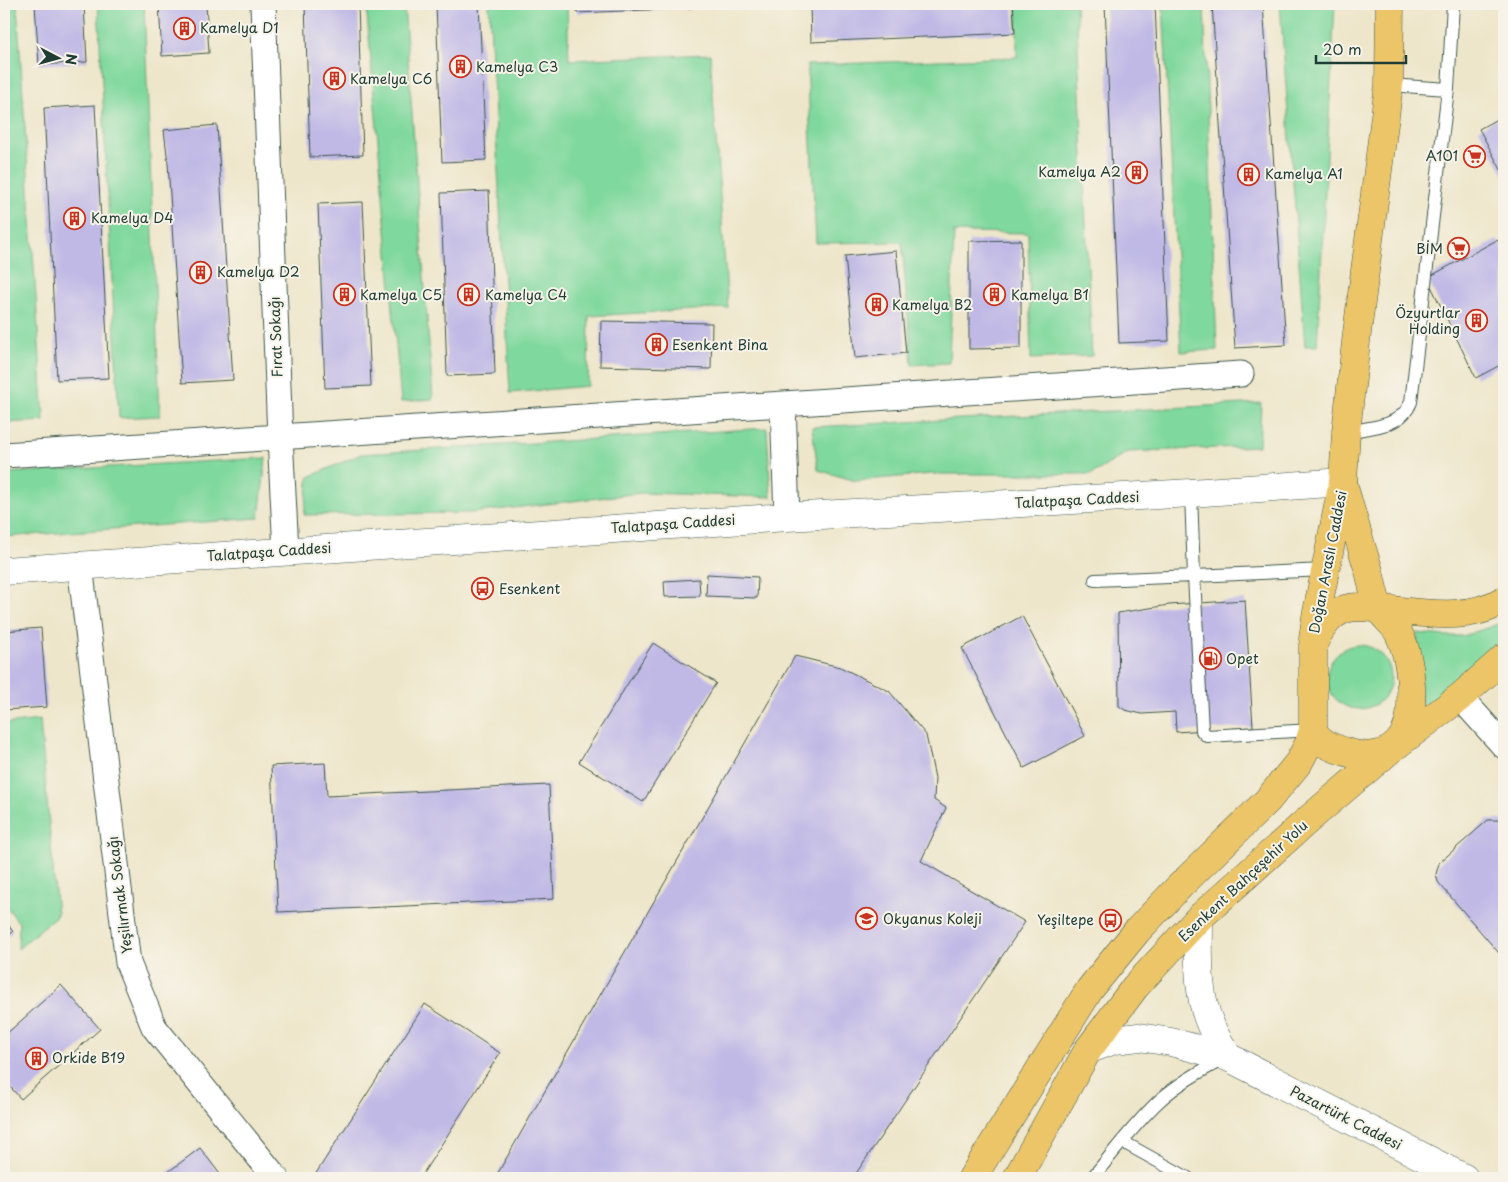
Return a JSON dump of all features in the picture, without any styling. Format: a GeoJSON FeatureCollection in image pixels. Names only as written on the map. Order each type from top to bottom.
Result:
{"type":"FeatureCollection","features":[{"type":"Feature","properties":{"kind":"main road"},"geometry":{"type":"LineString","coordinates":[[1343,482],[1346,432],[1389,85],[1390,4]]}},
{"type":"Feature","properties":{"kind":"main road","name":"Doğan Araslı Caddesi"},"geometry":{"type":"LineString","coordinates":[[1312,653],[1316,617],[1343,482]]}},
{"type":"Feature","properties":{"kind":"main road","name":"Doğan Araslı Caddesi"},"geometry":{"type":"LineString","coordinates":[[1343,482],[1380,608]]}},
{"type":"Feature","properties":{"kind":"main road"},"geometry":{"type":"LineString","coordinates":[[972,1178],[1090,989],[1137,931],[1276,792],[1302,757],[1313,730],[1312,653],[1318,634],[1326,623],[1338,613],[1352,607],[1465,614],[1492,607],[1504,600]]}},
{"type":"Feature","properties":{"kind":"main road","name":"Esenkent Bahçeşehir Yolu"},"geometry":{"type":"LineString","coordinates":[[1313,730],[1316,736],[1329,746],[1349,753],[1373,756],[1390,750],[1403,735],[1411,708],[1409,664],[1404,645],[1397,630],[1380,608]]}},
{"type":"Feature","properties":{"kind":"main road","name":"Esenkent Bahçeşehir Yolu"},"geometry":{"type":"LineString","coordinates":[[1017,1178],[1088,1050],[1136,987],[1199,918],[1309,819],[1390,750],[1460,697],[1504,658]]}},
{"type":"Feature","properties":{"kind":"street","name":"Fırat Sokağı"},"geometry":{"type":"LineString","coordinates":[[263,4],[286,551]]}},
{"type":"Feature","properties":{"kind":"street"},"geometry":{"type":"LineString","coordinates":[[4,455],[1241,374]]}},
{"type":"Feature","properties":{"kind":"street"},"geometry":{"type":"LineString","coordinates":[[783,404],[787,517]]}},
{"type":"Feature","properties":{"kind":"street","name":"Talatpaşa Caddesi"},"geometry":{"type":"LineString","coordinates":[[4,571],[787,517],[1343,482]]}},
{"type":"Feature","properties":{"kind":"street","name":"Yeşilırmak Sokağı"},"geometry":{"type":"LineString","coordinates":[[80,565],[128,962],[154,1027],[276,1178]]}},
{"type":"Feature","properties":{"kind":"street"},"geometry":{"type":"LineString","coordinates":[[1460,697],[1504,746]]}},
{"type":"Feature","properties":{"kind":"street"},"geometry":{"type":"LineString","coordinates":[[1199,918],[1199,971],[1202,998],[1210,1026],[1228,1058]]}},
{"type":"Feature","properties":{"kind":"street","name":"Pazartürk Caddesi"},"geometry":{"type":"LineString","coordinates":[[1088,1050],[1114,1040],[1139,1037],[1171,1042],[1228,1058],[1464,1178]]}},
{"type":"Feature","properties":{"kind":"lane"},"geometry":{"type":"LineString","coordinates":[[1346,432],[1386,425],[1398,420],[1408,410],[1411,402],[1448,89],[1453,4]]}},
{"type":"Feature","properties":{"kind":"lane"},"geometry":{"type":"LineString","coordinates":[[1389,85],[1448,89]]}},
{"type":"Feature","properties":{"kind":"lane"},"geometry":{"type":"LineString","coordinates":[[1191,493],[1202,731],[1207,736],[1313,730]]}},
{"type":"Feature","properties":{"kind":"lane"},"geometry":{"type":"LineString","coordinates":[[1095,580],[1325,570]]}},
{"type":"Feature","properties":{"kind":"lane"},"geometry":{"type":"LineString","coordinates":[[1092,1178],[1160,1100],[1196,1074],[1228,1058]]}},
{"type":"Feature","properties":{"kind":"lane"},"geometry":{"type":"LineString","coordinates":[[1123,1142],[1188,1178]]}},
{"type":"Feature","properties":{"kind":"green space"},"geometry":{"type":"Polygon","coordinates":[[[4,4],[17,4],[44,421],[4,423],[4,4]]]}},
{"type":"Feature","properties":{"kind":"green space"},"geometry":{"type":"Polygon","coordinates":[[[98,4],[144,4],[160,416],[119,418],[98,4]]]}},
{"type":"Feature","properties":{"kind":"green space"},"geometry":{"type":"Polygon","coordinates":[[[366,4],[404,4],[433,399],[401,402],[366,4]]]}},
{"type":"Feature","properties":{"kind":"green space"},"geometry":{"type":"Polygon","coordinates":[[[489,4],[567,4],[569,60],[710,54],[728,308],[589,316],[588,386],[510,393],[489,4]]]}},
{"type":"Feature","properties":{"kind":"green space"},"geometry":{"type":"Polygon","coordinates":[[[1017,4],[1076,4],[1092,356],[1031,359],[1028,233],[954,232],[949,363],[912,365],[902,242],[816,243],[807,65],[1017,57],[1017,4]]]}},
{"type":"Feature","properties":{"kind":"green space"},"geometry":{"type":"Polygon","coordinates":[[[1163,4],[1204,4],[1217,350],[1181,352],[1163,4]]]}},
{"type":"Feature","properties":{"kind":"green space"},"geometry":{"type":"Polygon","coordinates":[[[1280,4],[1335,4],[1317,346],[1305,346],[1280,4]]]}},
{"type":"Feature","properties":{"kind":"green space"},"geometry":{"type":"Polygon","coordinates":[[[1261,403],[1259,446],[1128,452],[1092,474],[931,474],[856,481],[818,470],[812,427],[1261,403]]]}},
{"type":"Feature","properties":{"kind":"green space"},"geometry":{"type":"Polygon","coordinates":[[[767,428],[771,497],[641,493],[471,513],[304,515],[309,477],[361,454],[767,428]]]}},
{"type":"Feature","properties":{"kind":"green space"},"geometry":{"type":"Polygon","coordinates":[[[266,458],[259,518],[4,537],[4,473],[266,458]]]}},
{"type":"Feature","properties":{"kind":"green space"},"geometry":{"type":"Polygon","coordinates":[[[1504,622],[1504,636],[1422,711],[1417,633],[1463,636],[1504,622]]]}},
{"type":"Feature","properties":{"kind":"green space"},"geometry":{"type":"Polygon","coordinates":[[[1359,645],[1377,651],[1385,659],[1391,677],[1385,695],[1377,703],[1359,709],[1341,703],[1333,695],[1327,677],[1333,659],[1341,651],[1359,645]]]}},
{"type":"Feature","properties":{"kind":"green space"},"geometry":{"type":"Polygon","coordinates":[[[40,720],[57,915],[18,949],[19,923],[4,903],[4,724],[40,720]]]}},
{"type":"Feature","properties":{"kind":"building"},"geometry":{"type":"Polygon","coordinates":[[[35,4],[84,4],[87,62],[39,65],[35,4]]]}},
{"type":"Feature","properties":{"kind":"building","name":"Kamelya D1"},"geometry":{"type":"Polygon","coordinates":[[[159,4],[206,4],[209,53],[162,56],[159,4]]]}},
{"type":"Feature","properties":{"kind":"building","name":"Kamelya C6"},"geometry":{"type":"Polygon","coordinates":[[[305,4],[358,4],[363,155],[310,157],[305,4]]]}},
{"type":"Feature","properties":{"kind":"building","name":"Kamelya C3"},"geometry":{"type":"Polygon","coordinates":[[[436,4],[479,4],[486,160],[442,162],[436,4]]]}},
{"type":"Feature","properties":{"kind":"building"},"geometry":{"type":"Polygon","coordinates":[[[577,4],[692,4],[692,8],[577,13],[577,4]]]}},
{"type":"Feature","properties":{"kind":"building"},"geometry":{"type":"Polygon","coordinates":[[[810,4],[1013,4],[1015,33],[811,42],[810,4]]]}},
{"type":"Feature","properties":{"kind":"building","name":"Kamelya A2"},"geometry":{"type":"Polygon","coordinates":[[[1105,4],[1155,4],[1169,341],[1119,343],[1105,4]]]}},
{"type":"Feature","properties":{"kind":"building","name":"Kamelya A1"},"geometry":{"type":"Polygon","coordinates":[[[1212,4],[1263,4],[1286,345],[1235,348],[1212,4]]]}},
{"type":"Feature","properties":{"kind":"building","name":"Kamelya D4"},"geometry":{"type":"Polygon","coordinates":[[[95,105],[109,378],[57,380],[44,108],[95,105]]]}},
{"type":"Feature","properties":{"kind":"building"},"geometry":{"type":"Polygon","coordinates":[[[1504,115],[1504,175],[1479,129],[1504,115]]]}},
{"type":"Feature","properties":{"kind":"building","name":"Kamelya D2"},"geometry":{"type":"Polygon","coordinates":[[[217,125],[233,380],[182,383],[168,163],[164,130],[217,125]]]}},
{"type":"Feature","properties":{"kind":"building","name":"Kamelya C4"},"geometry":{"type":"Polygon","coordinates":[[[489,191],[495,374],[447,376],[441,193],[489,191]]]}},
{"type":"Feature","properties":{"kind":"building","name":"Kamelya C5"},"geometry":{"type":"Polygon","coordinates":[[[363,202],[371,386],[325,388],[318,204],[363,202]]]}},
{"type":"Feature","properties":{"kind":"building","name":"Kamelya B1"},"geometry":{"type":"Polygon","coordinates":[[[1021,240],[1021,348],[969,349],[969,241],[1021,240]]]}},
{"type":"Feature","properties":{"kind":"building","name":"Özyurtlar Holding"},"geometry":{"type":"Polygon","coordinates":[[[1497,240],[1504,250],[1504,363],[1476,378],[1427,278],[1497,240]]]}},
{"type":"Feature","properties":{"kind":"building","name":"Kamelya B2"},"geometry":{"type":"Polygon","coordinates":[[[896,251],[906,353],[855,358],[845,256],[896,251]]]}},
{"type":"Feature","properties":{"kind":"building","name":"Esenkent Bina"},"geometry":{"type":"Polygon","coordinates":[[[601,321],[712,323],[711,369],[600,366],[601,321]]]}},
{"type":"Feature","properties":{"kind":"building"},"geometry":{"type":"Polygon","coordinates":[[[707,574],[758,577],[757,598],[706,596],[707,574]]]}},
{"type":"Feature","properties":{"kind":"building"},"geometry":{"type":"Polygon","coordinates":[[[699,579],[700,596],[665,597],[664,581],[699,579]]]}},
{"type":"Feature","properties":{"kind":"building","name":"Opet"},"geometry":{"type":"Polygon","coordinates":[[[1245,600],[1253,727],[1176,732],[1175,712],[1142,714],[1125,710],[1119,706],[1118,613],[1169,605],[1245,600]]]}},
{"type":"Feature","properties":{"kind":"building"},"geometry":{"type":"Polygon","coordinates":[[[1022,616],[1085,736],[1024,768],[962,648],[1022,616]]]}},
{"type":"Feature","properties":{"kind":"building"},"geometry":{"type":"Polygon","coordinates":[[[41,628],[47,707],[4,710],[4,631],[41,628]]]}},
{"type":"Feature","properties":{"kind":"building"},"geometry":{"type":"Polygon","coordinates":[[[653,643],[716,683],[643,802],[579,762],[653,643]]]}},
{"type":"Feature","properties":{"kind":"building"},"geometry":{"type":"Polygon","coordinates":[[[795,656],[840,667],[889,691],[926,735],[935,778],[934,800],[946,808],[921,861],[1025,922],[853,1178],[495,1178],[795,656]]]}},
{"type":"Feature","properties":{"kind":"building"},"geometry":{"type":"Polygon","coordinates":[[[325,763],[327,796],[549,785],[554,899],[278,912],[271,766],[325,763]]]}},
{"type":"Feature","properties":{"kind":"building"},"geometry":{"type":"Polygon","coordinates":[[[1488,820],[1504,820],[1504,959],[1438,882],[1436,874],[1439,863],[1488,820]]]}},
{"type":"Feature","properties":{"kind":"building"},"geometry":{"type":"Polygon","coordinates":[[[4,918],[13,932],[4,938],[4,918]]]}},
{"type":"Feature","properties":{"kind":"building","name":"Orkide B19"},"geometry":{"type":"Polygon","coordinates":[[[61,985],[100,1029],[21,1099],[4,1080],[4,1036],[61,985]]]}},
{"type":"Feature","properties":{"kind":"building"},"geometry":{"type":"Polygon","coordinates":[[[425,1004],[500,1053],[420,1178],[313,1178],[425,1004]]]}},
{"type":"Feature","properties":{"kind":"building"},"geometry":{"type":"Polygon","coordinates":[[[200,1148],[223,1178],[160,1178],[200,1148]]]}},
{"type":"Feature","properties":{"kind":"place","name":"Kamelya D1"},"geometry":{"type":"Point","coordinates":[184,28]}},
{"type":"Feature","properties":{"kind":"place","name":"Kamelya C3"},"geometry":{"type":"Point","coordinates":[460,67]}},
{"type":"Feature","properties":{"kind":"place","name":"Kamelya C6"},"geometry":{"type":"Point","coordinates":[334,79]}},
{"type":"Feature","properties":{"kind":"place","name":"A101"},"geometry":{"type":"Point","coordinates":[1474,156]}},
{"type":"Feature","properties":{"kind":"place","name":"Kamelya A2"},"geometry":{"type":"Point","coordinates":[1137,172]}},
{"type":"Feature","properties":{"kind":"place","name":"Kamelya A1"},"geometry":{"type":"Point","coordinates":[1249,174]}},
{"type":"Feature","properties":{"kind":"place","name":"Kamelya D4"},"geometry":{"type":"Point","coordinates":[75,218]}},
{"type":"Feature","properties":{"kind":"place","name":"BİM"},"geometry":{"type":"Point","coordinates":[1459,249]}},
{"type":"Feature","properties":{"kind":"place","name":"Kamelya D2"},"geometry":{"type":"Point","coordinates":[201,272]}},
{"type":"Feature","properties":{"kind":"place","name":"Kamelya C5"},"geometry":{"type":"Point","coordinates":[344,295]}},
{"type":"Feature","properties":{"kind":"place","name":"Kamelya C4"},"geometry":{"type":"Point","coordinates":[469,295]}},
{"type":"Feature","properties":{"kind":"place","name":"Kamelya B1"},"geometry":{"type":"Point","coordinates":[995,295]}},
{"type":"Feature","properties":{"kind":"place","name":"Kamelya B2"},"geometry":{"type":"Point","coordinates":[876,305]}},
{"type":"Feature","properties":{"kind":"place","name":"Özyurtlar Holding"},"geometry":{"type":"Point","coordinates":[1476,321]}},
{"type":"Feature","properties":{"kind":"place","name":"Esenkent Bina"},"geometry":{"type":"Point","coordinates":[656,345]}},
{"type":"Feature","properties":{"kind":"place","name":"Esenkent"},"geometry":{"type":"Point","coordinates":[483,589]}},
{"type":"Feature","properties":{"kind":"place","name":"Opet"},"geometry":{"type":"Point","coordinates":[1210,659]}},
{"type":"Feature","properties":{"kind":"place","name":"Okyanus Koleji"},"geometry":{"type":"Point","coordinates":[867,919]}},
{"type":"Feature","properties":{"kind":"place","name":"Yeşiltepe"},"geometry":{"type":"Point","coordinates":[1110,920]}},
{"type":"Feature","properties":{"kind":"place","name":"Orkide B19"},"geometry":{"type":"Point","coordinates":[36,1058]}}]}
